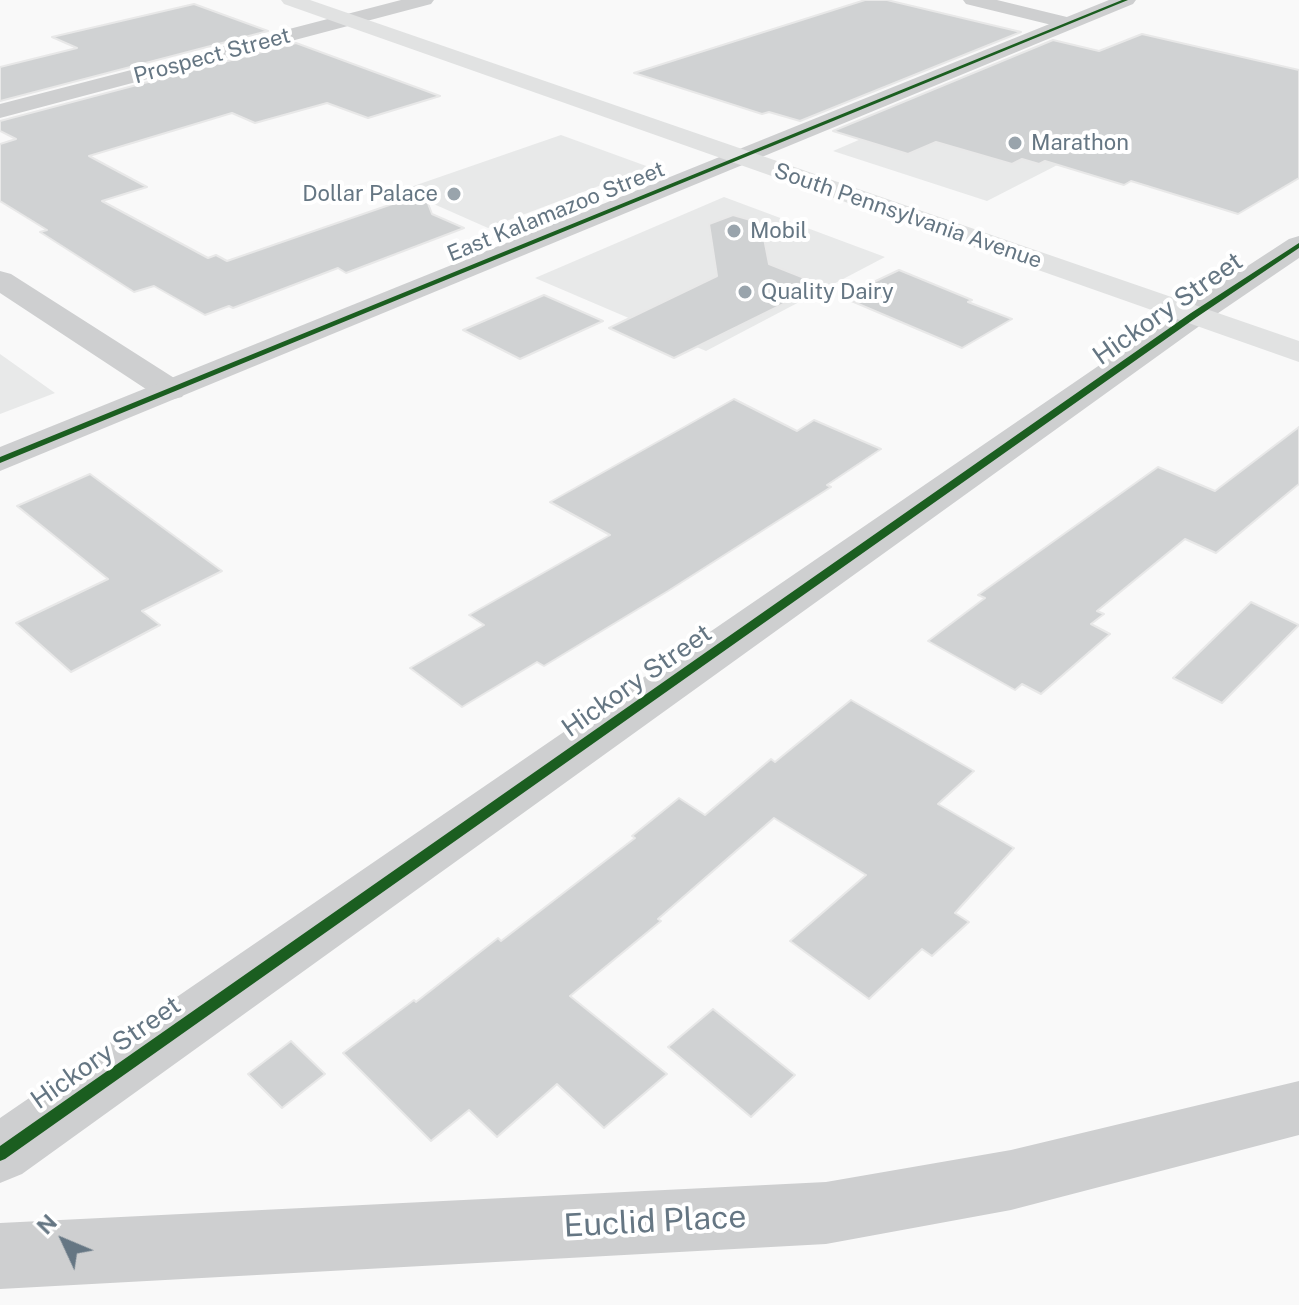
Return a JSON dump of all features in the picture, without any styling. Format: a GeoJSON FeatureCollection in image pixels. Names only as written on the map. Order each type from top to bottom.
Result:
{"type":"FeatureCollection","features":[{"type":"Feature","properties":{"kind":"main road","name":"South Pennsylvania Avenue"},"geometry":{"type":"LineString","coordinates":[[291,0],[1299,352]]}},
{"type":"Feature","properties":{"kind":"street","name":"Prospect Street"},"geometry":{"type":"LineString","coordinates":[[0,111],[424,0]]}},
{"type":"Feature","properties":{"kind":"street"},"geometry":{"type":"LineString","coordinates":[[973,0],[1068,23]]}},
{"type":"Feature","properties":{"kind":"street","name":"East Kalamazoo Street"},"geometry":{"type":"LineString","coordinates":[[0,460],[1126,0]]}},
{"type":"Feature","properties":{"kind":"street","name":"Hickory Street"},"geometry":{"type":"LineString","coordinates":[[0,1154],[1194,315],[1299,245]]}},
{"type":"Feature","properties":{"kind":"street"},"geometry":{"type":"LineString","coordinates":[[0,280],[170,390]]}},
{"type":"Feature","properties":{"kind":"street","name":"Euclid Place"},"geometry":{"type":"LineString","coordinates":[[0,1256],[826,1213],[1011,1180],[1299,1108]]}},
{"type":"Feature","properties":{"kind":"shaded area"},"geometry":{"type":"Polygon","coordinates":[[[966,94],[1114,136],[987,201],[833,151],[966,94]]]}},
{"type":"Feature","properties":{"kind":"shaded area"},"geometry":{"type":"Polygon","coordinates":[[[561,135],[649,167],[488,228],[402,190],[561,135]]]}},
{"type":"Feature","properties":{"kind":"shaded area"},"geometry":{"type":"Polygon","coordinates":[[[724,197],[885,257],[706,351],[535,278],[724,197]]]}},
{"type":"Feature","properties":{"kind":"shaded area"},"geometry":{"type":"Polygon","coordinates":[[[0,354],[55,393],[0,414],[0,354]]]}},
{"type":"Feature","properties":{"kind":"building"},"geometry":{"type":"Polygon","coordinates":[[[865,0],[887,0],[1021,32],[800,121],[769,112],[762,114],[634,73],[865,0]]]}},
{"type":"Feature","properties":{"kind":"building"},"geometry":{"type":"Polygon","coordinates":[[[194,4],[268,31],[0,101],[0,67],[77,48],[52,37],[194,4]]]}},
{"type":"Feature","properties":{"kind":"building"},"geometry":{"type":"Polygon","coordinates":[[[1142,34],[1299,70],[1299,178],[1238,214],[1131,181],[1124,185],[1045,161],[1039,164],[1022,159],[1012,164],[936,142],[908,154],[833,131],[1053,40],[1099,51],[1142,34]]]}},
{"type":"Feature","properties":{"kind":"building"},"geometry":{"type":"Polygon","coordinates":[[[296,43],[440,96],[368,118],[327,103],[255,123],[232,113],[89,156],[147,187],[102,201],[208,258],[216,255],[227,261],[424,193],[432,214],[464,228],[346,273],[338,268],[233,308],[229,306],[205,315],[154,286],[134,292],[40,232],[47,230],[0,201],[0,144],[16,139],[0,131],[0,121],[296,43]]]}},
{"type":"Feature","properties":{"kind":"building"},"geometry":{"type":"Polygon","coordinates":[[[733,215],[761,223],[769,264],[822,285],[674,358],[609,328],[717,276],[709,224],[733,215]]]}},
{"type":"Feature","properties":{"kind":"building"},"geometry":{"type":"Polygon","coordinates":[[[899,270],[1012,319],[962,348],[842,297],[899,270]]]}},
{"type":"Feature","properties":{"kind":"building"},"geometry":{"type":"Polygon","coordinates":[[[544,295],[603,321],[520,359],[463,330],[544,295]]]}},
{"type":"Feature","properties":{"kind":"building"},"geometry":{"type":"Polygon","coordinates":[[[734,399],[797,431],[814,420],[881,449],[827,485],[831,487],[668,591],[544,666],[537,662],[462,707],[410,668],[484,625],[469,615],[610,535],[550,502],[734,399]]]}},
{"type":"Feature","properties":{"kind":"building"},"geometry":{"type":"Polygon","coordinates":[[[1299,427],[1299,484],[1216,553],[1185,539],[1097,611],[1104,614],[1091,624],[1110,634],[1041,694],[1022,684],[1015,690],[928,641],[985,598],[978,595],[1158,467],[1215,491],[1299,427]]]}},
{"type":"Feature","properties":{"kind":"building"},"geometry":{"type":"Polygon","coordinates":[[[90,474],[222,571],[142,611],[160,625],[71,672],[16,623],[108,579],[17,506],[90,474]]]}},
{"type":"Feature","properties":{"kind":"building"},"geometry":{"type":"Polygon","coordinates":[[[1251,602],[1299,625],[1222,703],[1173,678],[1251,602]]]}},
{"type":"Feature","properties":{"kind":"building"},"geometry":{"type":"Polygon","coordinates":[[[851,700],[974,771],[938,804],[1014,848],[955,913],[969,922],[932,956],[922,949],[869,999],[790,941],[866,875],[774,818],[658,919],[661,921],[570,996],[667,1074],[604,1128],[557,1084],[497,1137],[469,1110],[431,1141],[343,1053],[414,1000],[416,1002],[498,938],[501,941],[635,838],[632,836],[679,798],[705,815],[771,759],[775,762],[851,700]]]}},
{"type":"Feature","properties":{"kind":"building"},"geometry":{"type":"Polygon","coordinates":[[[713,1009],[795,1075],[751,1117],[668,1047],[713,1009]]]}},
{"type":"Feature","properties":{"kind":"building"},"geometry":{"type":"Polygon","coordinates":[[[291,1041],[325,1074],[282,1108],[248,1074],[291,1041]]]}},
{"type":"Feature","properties":{"kind":"cycle path"},"geometry":{"type":"LineString","coordinates":[[0,460],[1126,0]]}},
{"type":"Feature","properties":{"kind":"cycle path"},"geometry":{"type":"LineString","coordinates":[[0,1154],[1194,315],[1299,245]]}},
{"type":"Feature","properties":{"kind":"place","name":"Marathon"},"geometry":{"type":"Point","coordinates":[1015,143]}},
{"type":"Feature","properties":{"kind":"place","name":"Dollar Palace"},"geometry":{"type":"Point","coordinates":[454,194]}},
{"type":"Feature","properties":{"kind":"place","name":"Mobil"},"geometry":{"type":"Point","coordinates":[734,231]}},
{"type":"Feature","properties":{"kind":"place","name":"Quality Dairy"},"geometry":{"type":"Point","coordinates":[745,292]}}]}
